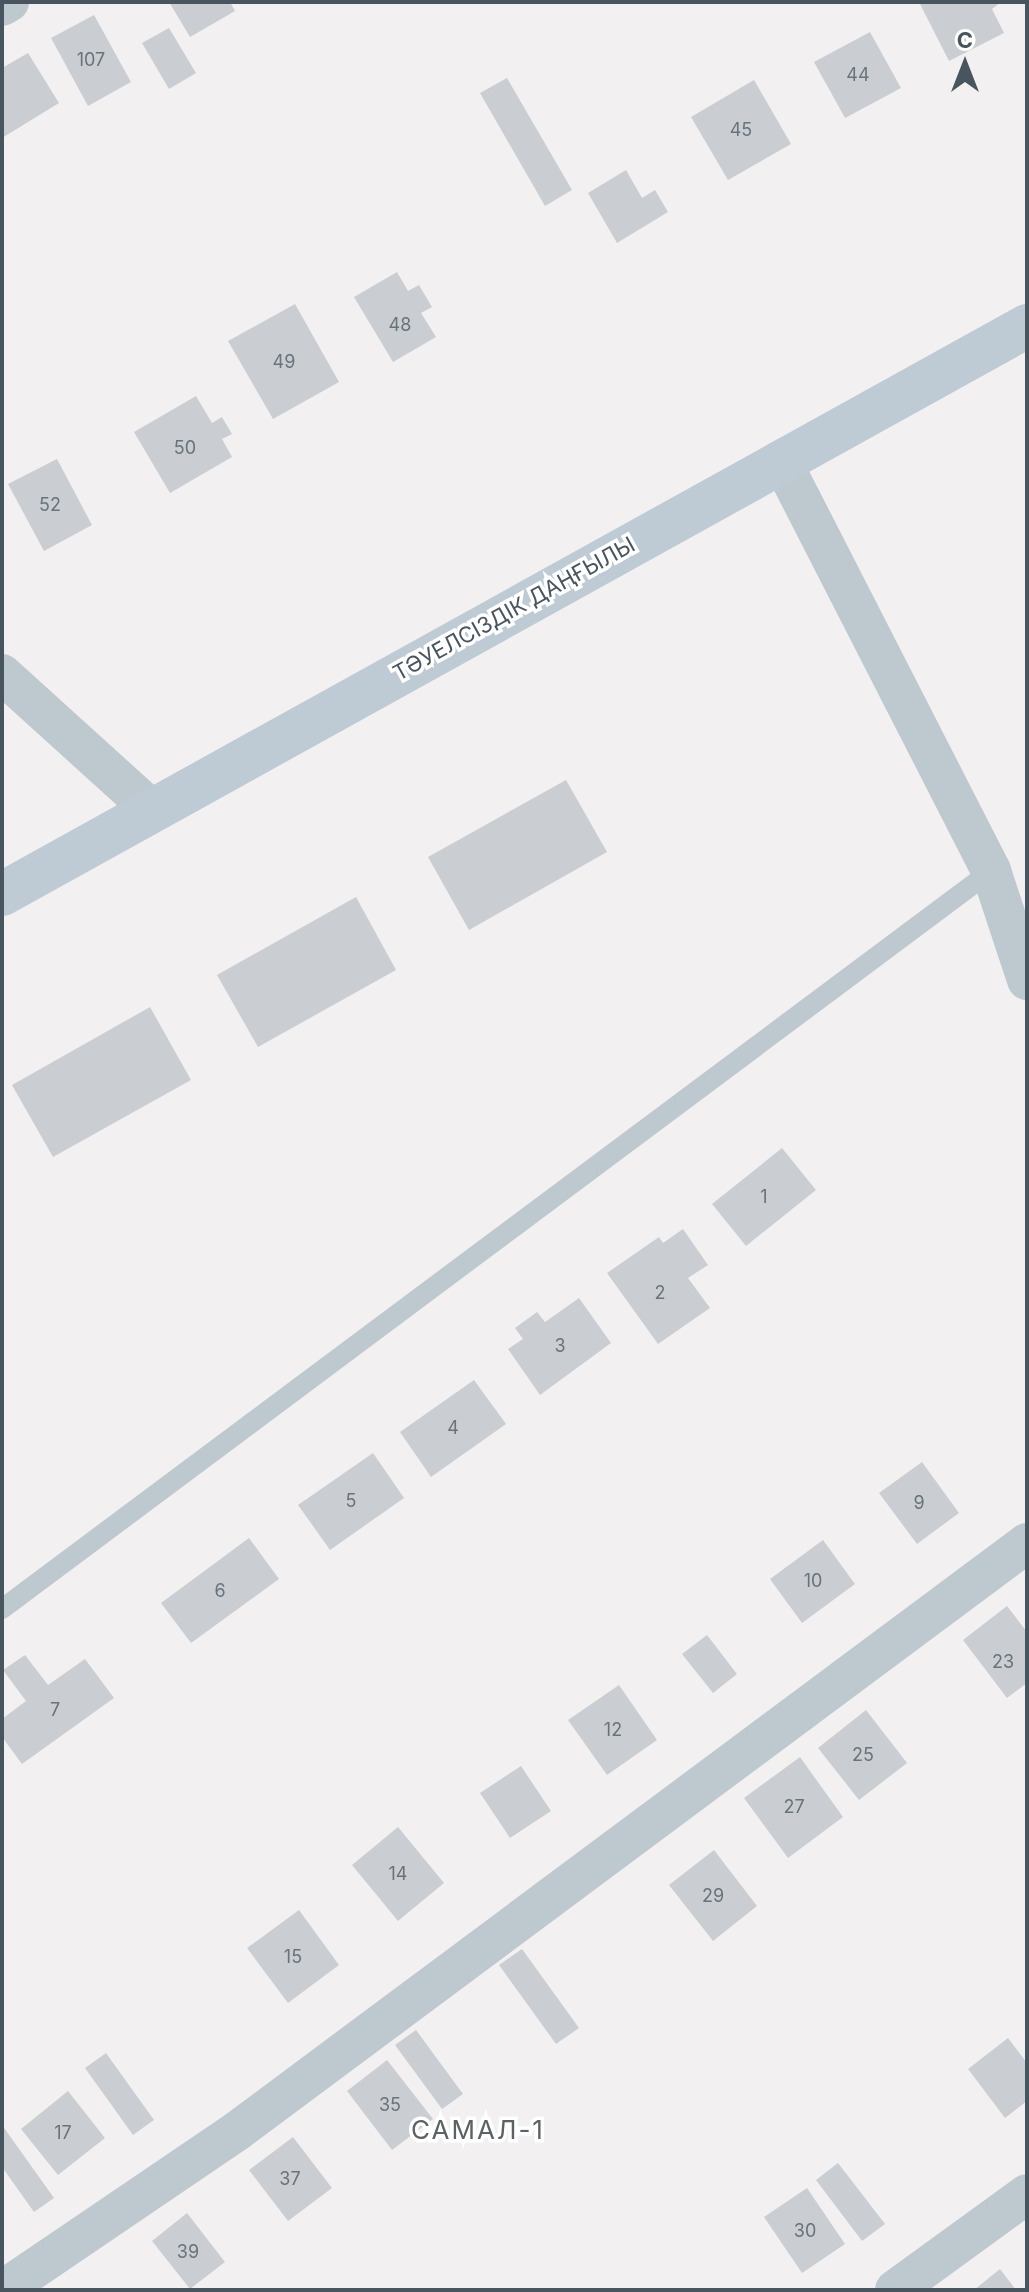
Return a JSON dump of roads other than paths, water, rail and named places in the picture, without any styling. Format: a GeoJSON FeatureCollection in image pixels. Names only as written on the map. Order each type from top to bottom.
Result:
{"type":"FeatureCollection","features":[{"type":"Feature","properties":{"kind":"street"},"geometry":{"type":"LineString","coordinates":[[2,6],[9,2]]}},
{"type":"Feature","properties":{"kind":"street","name":"ТӘУЕЛСІЗДІК ДАҢҒЫЛЫ"},"geometry":{"type":"LineString","coordinates":[[2,894],[1027,326]]}},
{"type":"Feature","properties":{"kind":"street"},"geometry":{"type":"LineString","coordinates":[[781,460],[991,871],[1027,980]]}},
{"type":"Feature","properties":{"kind":"street"},"geometry":{"type":"LineString","coordinates":[[2,674],[152,810]]}},
{"type":"Feature","properties":{"kind":"street"},"geometry":{"type":"LineString","coordinates":[[3,2290],[237,2131],[1027,1543]]}},
{"type":"Feature","properties":{"kind":"street"},"geometry":{"type":"LineString","coordinates":[[895,2290],[1027,2194]]}},
{"type":"Feature","properties":{"kind":"lane"},"geometry":{"type":"LineString","coordinates":[[2,1609],[991,871]]}},
{"type":"Feature","properties":{"kind":"district","name":"САМАЛ-1"},"geometry":{"type":"Point","coordinates":[478,2130]}}]}
